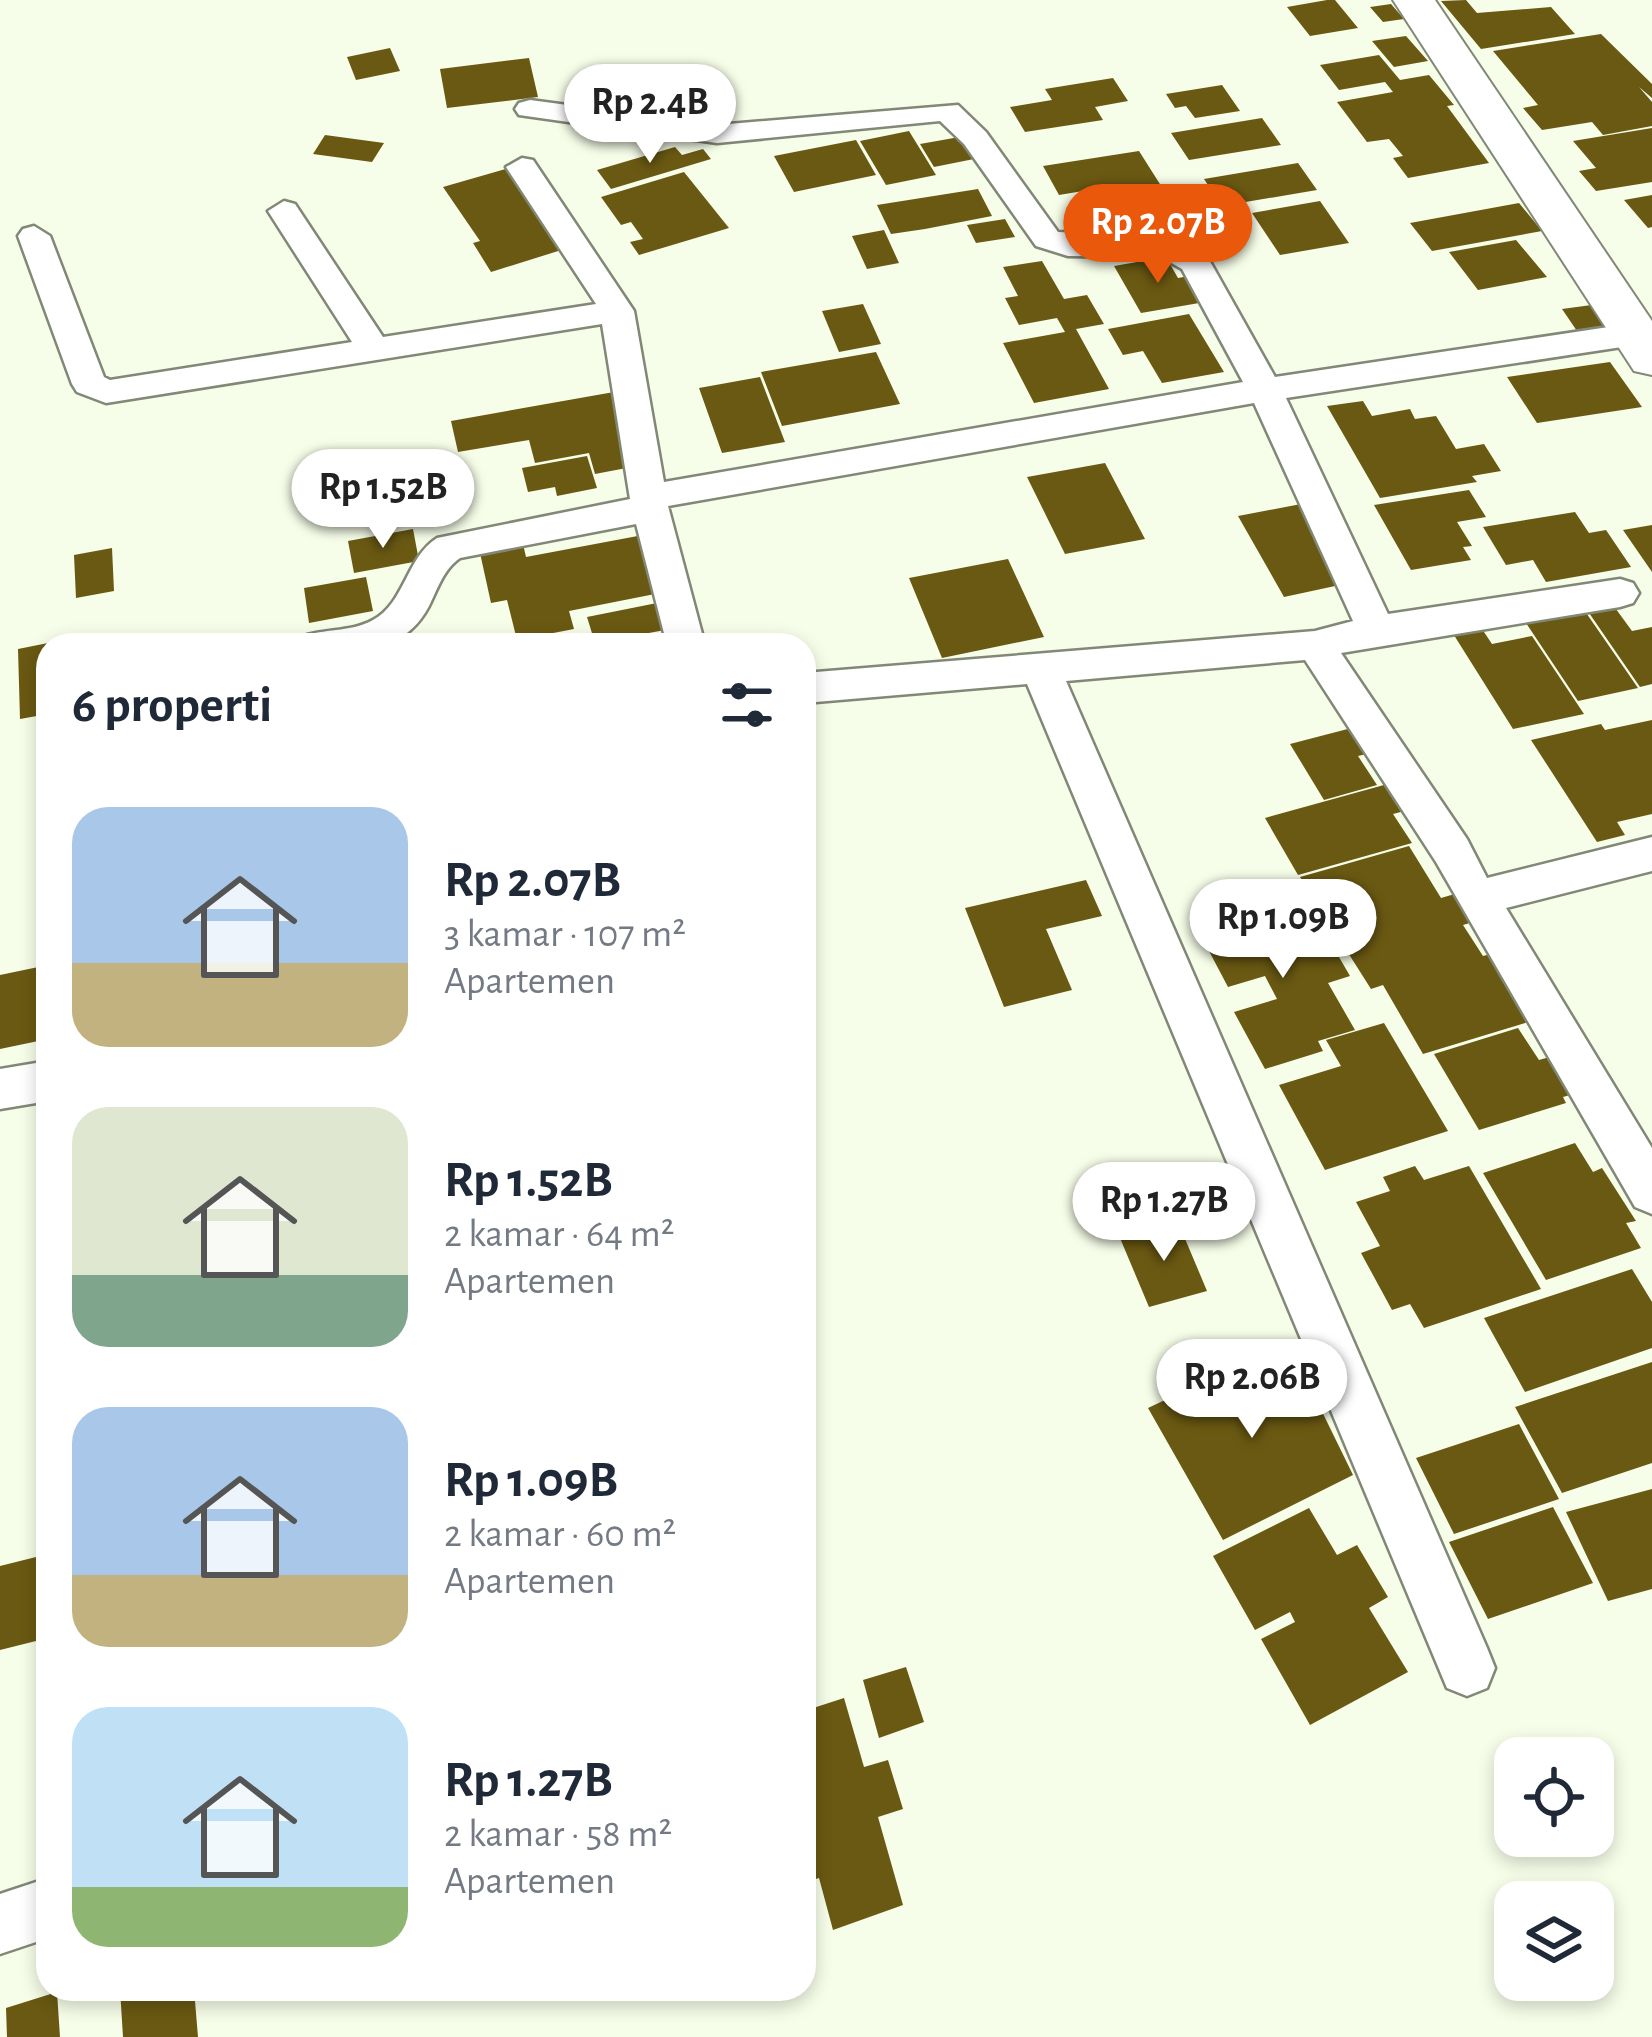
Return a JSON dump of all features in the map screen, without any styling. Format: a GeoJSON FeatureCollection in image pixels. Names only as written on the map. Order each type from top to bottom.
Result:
{"type":"FeatureCollection","features":[{"type":"Feature","properties":{"kind":"street"},"geometry":{"type":"LineString","coordinates":[[373,633],[400,621],[432,560],[450,547],[650,502],[1265,390],[1643,347],[1414,0]]}},
{"type":"Feature","properties":{"kind":"street"},"geometry":{"type":"LineString","coordinates":[[530,109],[717,134],[947,111],[975,138],[1046,238],[1068,246],[1167,247],[1196,263],[1265,390],[1376,629]]}},
{"type":"Feature","properties":{"kind":"street"},"geometry":{"type":"LineString","coordinates":[[522,167],[617,310],[650,502],[683,633]]}},
{"type":"Feature","properties":{"kind":"street"},"geometry":{"type":"LineString","coordinates":[[284,211],[374,349]]}},
{"type":"Feature","properties":{"kind":"street"},"geometry":{"type":"LineString","coordinates":[[34,236],[89,385],[99,391],[617,310]]}},
{"type":"Feature","properties":{"kind":"street"},"geometry":{"type":"LineString","coordinates":[[816,687],[1315,645],[1376,629],[1620,593]]}},
{"type":"Feature","properties":{"kind":"street"},"geometry":{"type":"LineString","coordinates":[[1315,645],[1452,851],[1652,1192]]}},
{"type":"Feature","properties":{"kind":"street"},"geometry":{"type":"LineString","coordinates":[[1040,667],[1467,1668]]}},
{"type":"Feature","properties":{"kind":"street"},"geometry":{"type":"LineString","coordinates":[[1477,898],[1652,854]]}},
{"type":"Feature","properties":{"kind":"street"},"geometry":{"type":"LineString","coordinates":[[0,1089],[36,1084]]}},
{"type":"Feature","properties":{"kind":"street"},"geometry":{"type":"LineString","coordinates":[[0,1924],[36,1912]]}},
{"type":"Feature","properties":{"kind":"building"},"geometry":{"type":"Polygon","coordinates":[[[1335,0],[1358,28],[1310,36],[1287,7],[1335,0]]]}},
{"type":"Feature","properties":{"kind":"building"},"geometry":{"type":"Polygon","coordinates":[[[1466,0],[1477,13],[1551,7],[1575,34],[1481,49],[1441,1],[1466,0]]]}},
{"type":"Feature","properties":{"kind":"building"},"geometry":{"type":"Polygon","coordinates":[[[1391,4],[1404,19],[1383,22],[1370,7],[1391,4]]]}},
{"type":"Feature","properties":{"kind":"building"},"geometry":{"type":"Polygon","coordinates":[[[1601,34],[1652,84],[1652,98],[1639,87],[1652,102],[1652,126],[1603,135],[1592,122],[1542,130],[1523,108],[1538,105],[1493,51],[1601,34]]]}},
{"type":"Feature","properties":{"kind":"building"},"geometry":{"type":"Polygon","coordinates":[[[1406,36],[1428,61],[1394,67],[1372,41],[1406,36]]]}},
{"type":"Feature","properties":{"kind":"building"},"geometry":{"type":"Polygon","coordinates":[[[390,48],[400,71],[356,80],[347,57],[390,48]]]}},
{"type":"Feature","properties":{"kind":"building"},"geometry":{"type":"Polygon","coordinates":[[[1379,55],[1400,80],[1429,75],[1454,105],[1447,106],[1489,163],[1408,178],[1393,158],[1403,156],[1389,139],[1367,142],[1337,102],[1393,92],[1385,82],[1339,90],[1320,65],[1379,55]]]}},
{"type":"Feature","properties":{"kind":"building"},"geometry":{"type":"Polygon","coordinates":[[[529,58],[538,97],[447,108],[440,69],[529,58]]]}},
{"type":"Feature","properties":{"kind":"building"},"geometry":{"type":"Polygon","coordinates":[[[1113,78],[1128,101],[1095,107],[1103,120],[1025,132],[1010,107],[1052,100],[1045,89],[1113,78]]]}},
{"type":"Feature","properties":{"kind":"building"},"geometry":{"type":"Polygon","coordinates":[[[1222,85],[1240,111],[1195,118],[1186,106],[1175,108],[1166,94],[1222,85]]]}},
{"type":"Feature","properties":{"kind":"building"},"geometry":{"type":"Polygon","coordinates":[[[1262,118],[1281,145],[1189,160],[1171,133],[1262,118]]]}},
{"type":"Feature","properties":{"kind":"building"},"geometry":{"type":"Polygon","coordinates":[[[1652,128],[1652,182],[1596,191],[1579,171],[1596,168],[1573,141],[1652,128]]]}},
{"type":"Feature","properties":{"kind":"building"},"geometry":{"type":"Polygon","coordinates":[[[909,131],[936,175],[886,185],[860,141],[909,131]]]}},
{"type":"Feature","properties":{"kind":"building"},"geometry":{"type":"Polygon","coordinates":[[[325,135],[384,143],[372,162],[313,154],[325,135]]]}},
{"type":"Feature","properties":{"kind":"building"},"geometry":{"type":"Polygon","coordinates":[[[965,136],[979,158],[934,167],[920,144],[965,136]]]}},
{"type":"Feature","properties":{"kind":"building"},"geometry":{"type":"Polygon","coordinates":[[[856,140],[876,175],[794,192],[774,156],[856,140]]]}},
{"type":"Feature","properties":{"kind":"building"},"geometry":{"type":"Polygon","coordinates":[[[675,147],[682,155],[703,149],[711,159],[611,189],[597,170],[675,147]]]}},
{"type":"Feature","properties":{"kind":"building"},"geometry":{"type":"Polygon","coordinates":[[[1139,151],[1177,211],[1121,221],[1101,188],[1059,195],[1043,166],[1139,151]]]}},
{"type":"Feature","properties":{"kind":"building"},"geometry":{"type":"Polygon","coordinates":[[[1298,163],[1317,190],[1222,206],[1204,179],[1298,163]]]}},
{"type":"Feature","properties":{"kind":"building"},"geometry":{"type":"Polygon","coordinates":[[[509,168],[571,247],[491,272],[473,243],[480,241],[443,187],[509,168]]]}},
{"type":"Feature","properties":{"kind":"building"},"geometry":{"type":"Polygon","coordinates":[[[684,172],[729,228],[639,255],[630,242],[643,239],[631,222],[621,225],[601,197],[684,172]]]}},
{"type":"Feature","properties":{"kind":"building"},"geometry":{"type":"Polygon","coordinates":[[[978,189],[992,216],[925,229],[891,234],[877,205],[978,189]]]}},
{"type":"Feature","properties":{"kind":"building"},"geometry":{"type":"Polygon","coordinates":[[[1652,195],[1652,227],[1648,228],[1624,200],[1652,195]]]}},
{"type":"Feature","properties":{"kind":"building"},"geometry":{"type":"Polygon","coordinates":[[[1320,201],[1349,243],[1280,255],[1252,213],[1320,201]]]}},
{"type":"Feature","properties":{"kind":"building"},"geometry":{"type":"Polygon","coordinates":[[[1519,203],[1542,231],[1432,251],[1410,223],[1519,203]]]}},
{"type":"Feature","properties":{"kind":"building"},"geometry":{"type":"Polygon","coordinates":[[[1005,219],[1015,237],[976,243],[967,225],[1005,219]]]}},
{"type":"Feature","properties":{"kind":"building"},"geometry":{"type":"Polygon","coordinates":[[[884,230],[899,263],[867,269],[852,236],[884,230]]]}},
{"type":"Feature","properties":{"kind":"building"},"geometry":{"type":"Polygon","coordinates":[[[1516,240],[1547,277],[1478,290],[1449,252],[1516,240]]]}},
{"type":"Feature","properties":{"kind":"building"},"geometry":{"type":"Polygon","coordinates":[[[1166,257],[1178,278],[1189,276],[1205,302],[1141,313],[1114,266],[1166,257]]]}},
{"type":"Feature","properties":{"kind":"building"},"geometry":{"type":"Polygon","coordinates":[[[1042,261],[1064,299],[1087,295],[1104,324],[1076,329],[1109,389],[1034,403],[1003,343],[1065,332],[1057,318],[1019,325],[1005,298],[1018,296],[1003,267],[1042,261]]]}},
{"type":"Feature","properties":{"kind":"building"},"geometry":{"type":"Polygon","coordinates":[[[863,304],[881,344],[839,352],[822,311],[863,304]]]}},
{"type":"Feature","properties":{"kind":"building"},"geometry":{"type":"Polygon","coordinates":[[[1599,304],[1615,325],[1577,331],[1562,309],[1599,304]]]}},
{"type":"Feature","properties":{"kind":"building"},"geometry":{"type":"Polygon","coordinates":[[[1189,314],[1224,372],[1162,383],[1143,351],[1123,355],[1108,329],[1189,314]]]}},
{"type":"Feature","properties":{"kind":"building"},"geometry":{"type":"Polygon","coordinates":[[[876,352],[900,404],[782,426],[761,372],[876,352]]]}},
{"type":"Feature","properties":{"kind":"building"},"geometry":{"type":"Polygon","coordinates":[[[1610,362],[1642,407],[1537,423],[1507,377],[1610,362]]]}},
{"type":"Feature","properties":{"kind":"building"},"geometry":{"type":"Polygon","coordinates":[[[760,377],[785,442],[722,453],[699,388],[760,377]]]}},
{"type":"Feature","properties":{"kind":"building"},"geometry":{"type":"Polygon","coordinates":[[[614,392],[637,466],[595,474],[589,453],[535,463],[529,440],[458,452],[451,421],[614,392]]]}},
{"type":"Feature","properties":{"kind":"building"},"geometry":{"type":"Polygon","coordinates":[[[1363,401],[1372,416],[1410,409],[1415,419],[1436,416],[1456,449],[1484,444],[1501,471],[1472,476],[1477,482],[1380,498],[1327,406],[1363,401]]]}},
{"type":"Feature","properties":{"kind":"building"},"geometry":{"type":"Polygon","coordinates":[[[587,456],[597,488],[557,496],[555,487],[528,492],[522,468],[587,456]]]}},
{"type":"Feature","properties":{"kind":"building"},"geometry":{"type":"Polygon","coordinates":[[[1105,463],[1145,539],[1065,554],[1027,477],[1105,463]]]}},
{"type":"Feature","properties":{"kind":"building"},"geometry":{"type":"Polygon","coordinates":[[[1469,490],[1486,517],[1457,522],[1472,546],[1463,547],[1471,560],[1411,570],[1374,505],[1469,490]]]}},
{"type":"Feature","properties":{"kind":"building"},"geometry":{"type":"Polygon","coordinates":[[[1301,504],[1349,583],[1284,597],[1238,516],[1301,504]]]}},
{"type":"Feature","properties":{"kind":"building"},"geometry":{"type":"Polygon","coordinates":[[[1575,512],[1589,533],[1606,530],[1631,567],[1546,582],[1533,560],[1506,565],[1483,527],[1575,512]]]}},
{"type":"Feature","properties":{"kind":"building"},"geometry":{"type":"Polygon","coordinates":[[[1652,525],[1652,572],[1623,530],[1652,525]]]}},
{"type":"Feature","properties":{"kind":"building"},"geometry":{"type":"Polygon","coordinates":[[[413,529],[419,561],[354,573],[348,541],[413,529]]]}},
{"type":"Feature","properties":{"kind":"building"},"geometry":{"type":"Polygon","coordinates":[[[643,535],[660,593],[569,611],[574,629],[515,633],[507,600],[491,603],[480,553],[523,544],[526,557],[643,535]]]}},
{"type":"Feature","properties":{"kind":"building"},"geometry":{"type":"Polygon","coordinates":[[[112,548],[114,591],[76,598],[74,555],[112,548]]]}},
{"type":"Feature","properties":{"kind":"building"},"geometry":{"type":"Polygon","coordinates":[[[1008,559],[1044,637],[942,658],[909,578],[1008,559]]]}},
{"type":"Feature","properties":{"kind":"building"},"geometry":{"type":"Polygon","coordinates":[[[366,577],[373,611],[309,623],[304,588],[366,577]]]}},
{"type":"Feature","properties":{"kind":"building"},"geometry":{"type":"Polygon","coordinates":[[[657,603],[665,630],[592,633],[587,617],[657,603]]]}},
{"type":"Feature","properties":{"kind":"building"},"geometry":{"type":"Polygon","coordinates":[[[1580,604],[1638,688],[1578,701],[1522,617],[1580,604]]]}},
{"type":"Feature","properties":{"kind":"building"},"geometry":{"type":"Polygon","coordinates":[[[1613,605],[1632,631],[1652,627],[1652,684],[1640,687],[1587,610],[1613,605]]]}},
{"type":"Feature","properties":{"kind":"building"},"geometry":{"type":"Polygon","coordinates":[[[1480,626],[1492,644],[1532,636],[1584,714],[1513,729],[1452,632],[1480,626]]]}},
{"type":"Feature","properties":{"kind":"building"},"geometry":{"type":"Polygon","coordinates":[[[36,645],[36,716],[20,719],[18,649],[36,645]]]}},
{"type":"Feature","properties":{"kind":"building"},"geometry":{"type":"Polygon","coordinates":[[[1652,720],[1652,814],[1617,822],[1625,835],[1597,842],[1531,740],[1601,724],[1605,730],[1652,720]]]}},
{"type":"Feature","properties":{"kind":"building"},"geometry":{"type":"Polygon","coordinates":[[[1363,725],[1379,751],[1358,756],[1377,785],[1324,800],[1290,744],[1363,725]]]}},
{"type":"Feature","properties":{"kind":"building"},"geometry":{"type":"Polygon","coordinates":[[[1402,780],[1420,807],[1393,814],[1412,843],[1298,875],[1265,818],[1402,780]]]}},
{"type":"Feature","properties":{"kind":"building"},"geometry":{"type":"Polygon","coordinates":[[[1409,846],[1441,898],[1465,891],[1483,919],[1463,925],[1483,956],[1505,950],[1548,1016],[1423,1054],[1383,985],[1371,989],[1300,877],[1409,846]]]}},
{"type":"Feature","properties":{"kind":"building"},"geometry":{"type":"Polygon","coordinates":[[[1086,880],[1102,916],[1046,929],[1072,990],[1004,1007],[965,908],[1086,880]]]}},
{"type":"Feature","properties":{"kind":"building"},"geometry":{"type":"Polygon","coordinates":[[[1307,902],[1350,976],[1328,983],[1355,1030],[1318,1041],[1323,1051],[1265,1069],[1234,1012],[1277,999],[1265,976],[1228,987],[1199,932],[1307,902]]]}},
{"type":"Feature","properties":{"kind":"building"},"geometry":{"type":"Polygon","coordinates":[[[36,968],[36,1042],[0,1049],[0,975],[36,968]]]}},
{"type":"Feature","properties":{"kind":"building"},"geometry":{"type":"Polygon","coordinates":[[[1384,1023],[1448,1131],[1325,1170],[1279,1085],[1341,1066],[1326,1040],[1384,1023]]]}},
{"type":"Feature","properties":{"kind":"building"},"geometry":{"type":"Polygon","coordinates":[[[1518,1028],[1539,1060],[1567,1052],[1591,1089],[1563,1097],[1566,1103],[1479,1130],[1434,1054],[1518,1028]]]}},
{"type":"Feature","properties":{"kind":"building"},"geometry":{"type":"Polygon","coordinates":[[[1575,1143],[1593,1172],[1602,1168],[1636,1221],[1626,1223],[1641,1248],[1546,1280],[1483,1173],[1575,1143]]]}},
{"type":"Feature","properties":{"kind":"building"},"geometry":{"type":"Polygon","coordinates":[[[1415,1166],[1424,1180],[1469,1166],[1541,1289],[1424,1328],[1410,1304],[1392,1310],[1361,1253],[1380,1246],[1356,1202],[1390,1191],[1383,1177],[1415,1166]]]}},
{"type":"Feature","properties":{"kind":"building"},"geometry":{"type":"Polygon","coordinates":[[[1178,1222],[1207,1291],[1149,1307],[1120,1238],[1178,1222]]]}},
{"type":"Feature","properties":{"kind":"building"},"geometry":{"type":"Polygon","coordinates":[[[1632,1269],[1652,1302],[1652,1348],[1525,1392],[1484,1318],[1632,1269]]]}},
{"type":"Feature","properties":{"kind":"building"},"geometry":{"type":"Polygon","coordinates":[[[1288,1342],[1353,1475],[1223,1540],[1148,1408],[1288,1342]]]}},
{"type":"Feature","properties":{"kind":"building"},"geometry":{"type":"Polygon","coordinates":[[[1652,1362],[1652,1463],[1562,1493],[1515,1407],[1652,1362]]]}},
{"type":"Feature","properties":{"kind":"building"},"geometry":{"type":"Polygon","coordinates":[[[1519,1424],[1559,1499],[1454,1534],[1416,1458],[1519,1424]]]}},
{"type":"Feature","properties":{"kind":"building"},"geometry":{"type":"Polygon","coordinates":[[[1652,1489],[1652,1589],[1608,1601],[1566,1512],[1652,1489]]]}},
{"type":"Feature","properties":{"kind":"building"},"geometry":{"type":"Polygon","coordinates":[[[1553,1507],[1593,1583],[1488,1619],[1449,1542],[1553,1507]]]}},
{"type":"Feature","properties":{"kind":"building"},"geometry":{"type":"Polygon","coordinates":[[[1309,1508],[1337,1555],[1357,1545],[1388,1597],[1369,1608],[1408,1672],[1310,1725],[1261,1639],[1295,1622],[1290,1612],[1255,1630],[1213,1556],[1309,1508]]]}},
{"type":"Feature","properties":{"kind":"building"},"geometry":{"type":"Polygon","coordinates":[[[36,1557],[36,1641],[0,1650],[0,1566],[36,1557]]]}},
{"type":"Feature","properties":{"kind":"building"},"geometry":{"type":"Polygon","coordinates":[[[906,1667],[924,1722],[879,1738],[863,1680],[906,1667]]]}},
{"type":"Feature","properties":{"kind":"building"},"geometry":{"type":"Polygon","coordinates":[[[844,1698],[864,1767],[888,1760],[903,1809],[878,1817],[903,1905],[833,1930],[816,1879],[816,1707],[844,1698]]]}},
{"type":"Feature","properties":{"kind":"building"},"geometry":{"type":"Polygon","coordinates":[[[36,1999],[58,2001],[60,2037],[7,2037],[6,2008],[36,1999]]]}},
{"type":"Feature","properties":{"kind":"building"},"geometry":{"type":"Polygon","coordinates":[[[121,2001],[195,2001],[198,2037],[123,2037],[121,2001]]]}}]}
